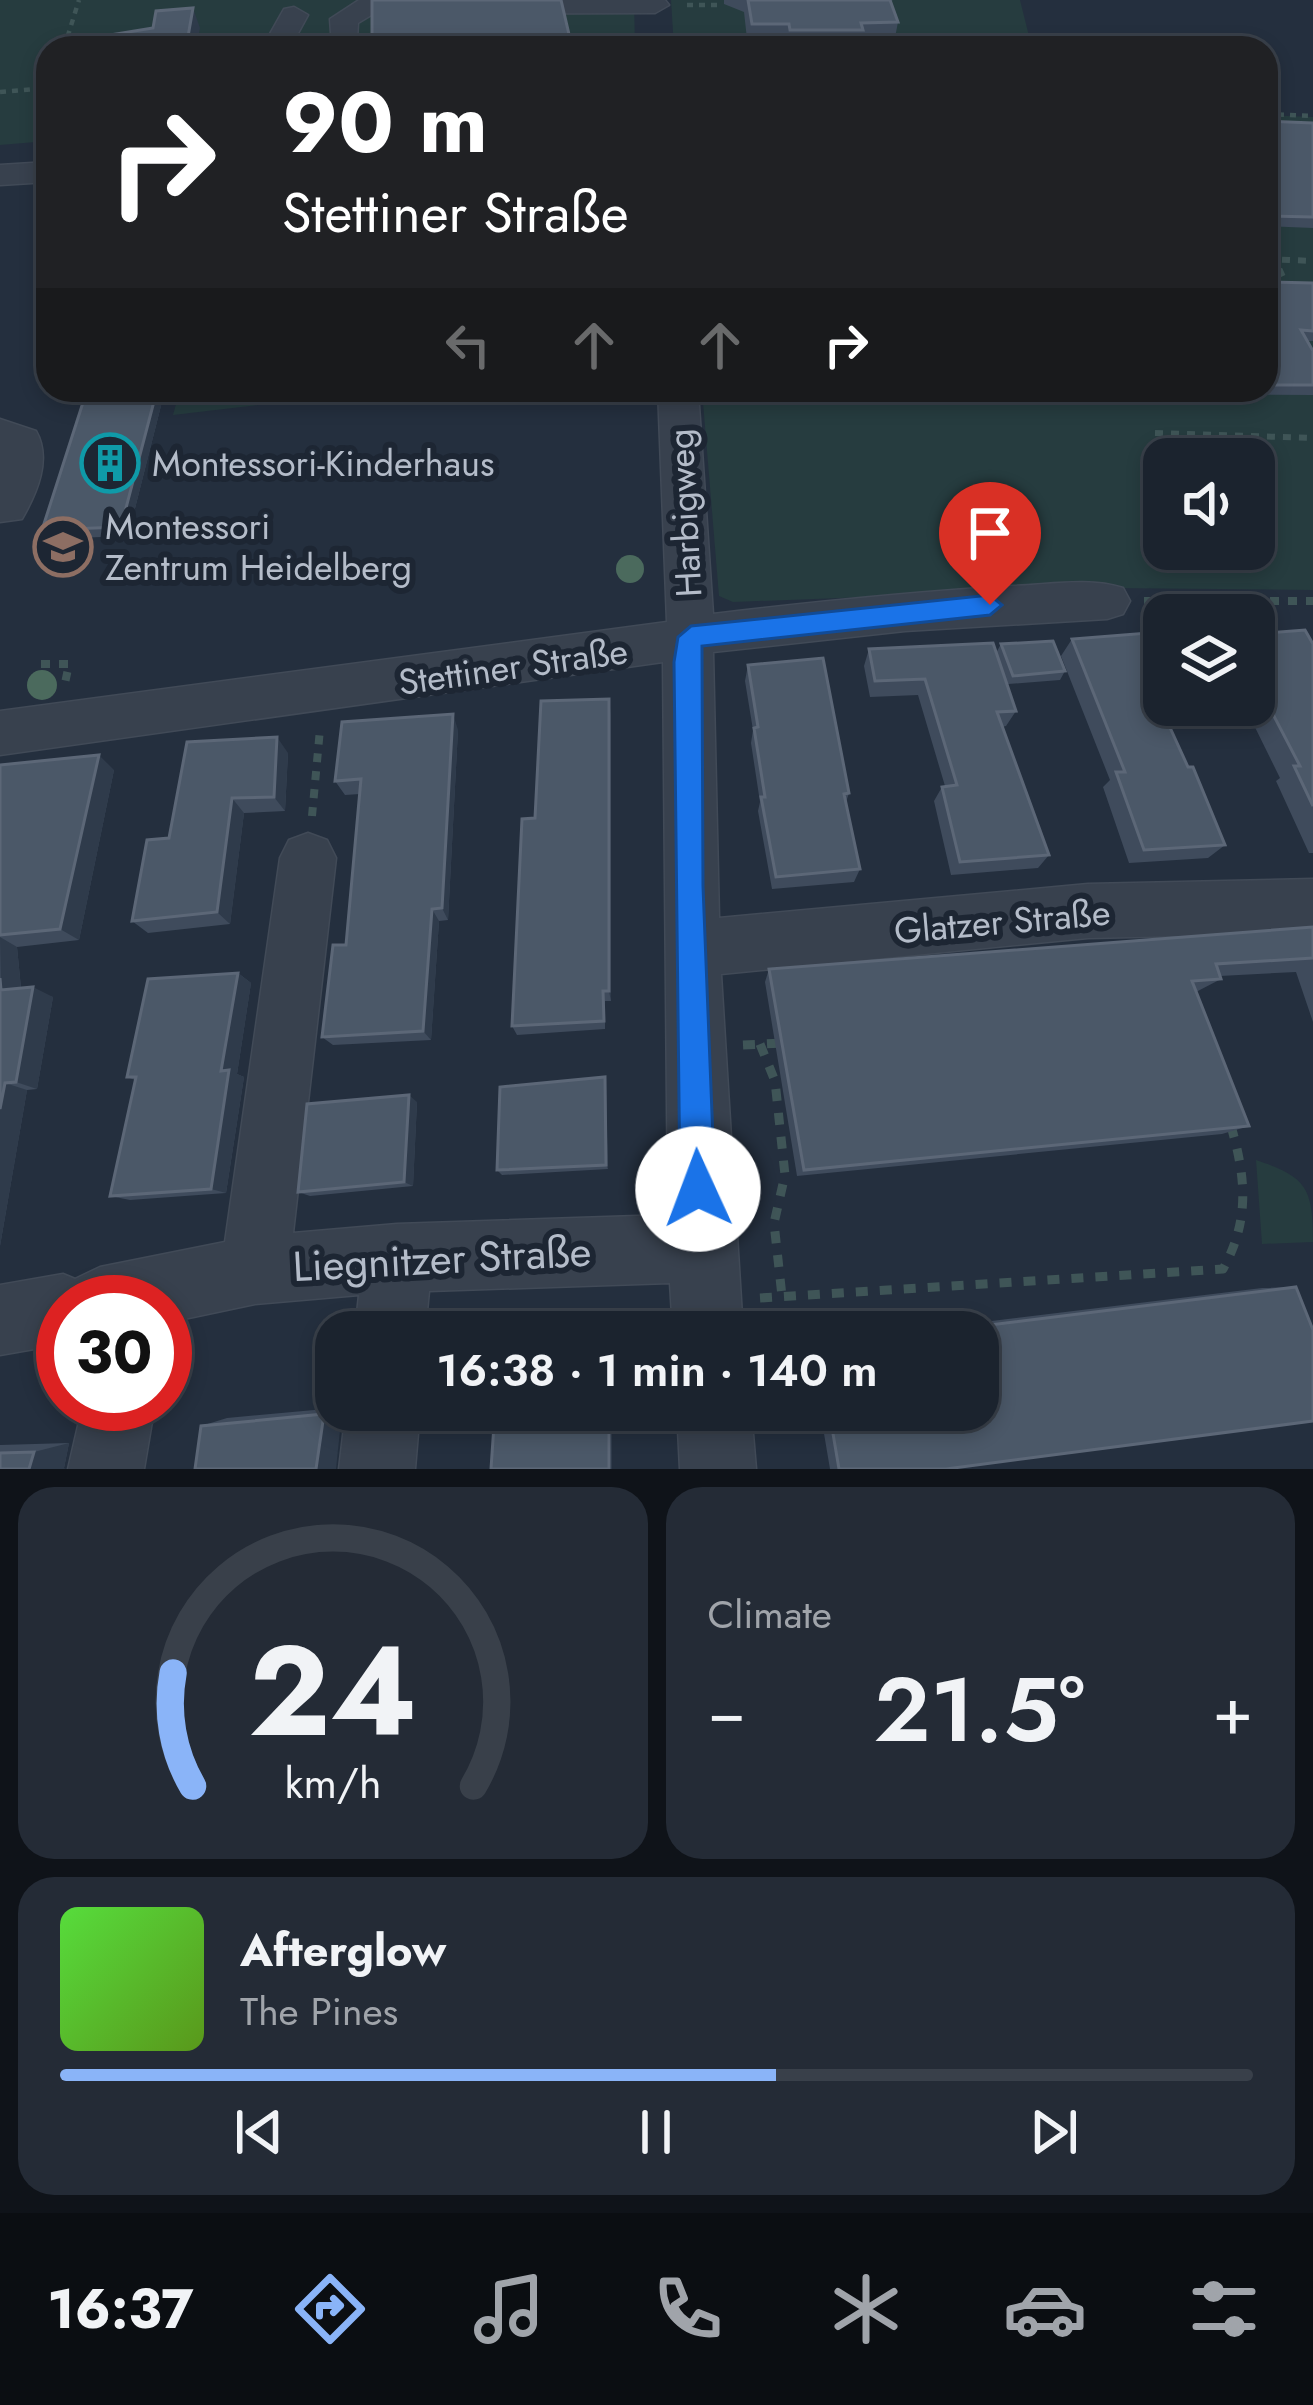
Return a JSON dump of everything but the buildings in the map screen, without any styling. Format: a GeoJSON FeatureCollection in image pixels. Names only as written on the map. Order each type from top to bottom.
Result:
{"type":"FeatureCollection","features":[{"type":"Feature","properties":{"kind":"street"},"geometry":{"type":"LineString","coordinates":[[343,36],[344,19],[368,6],[576,18],[655,10]]}},
{"type":"Feature","properties":{"kind":"street"},"geometry":{"type":"LineString","coordinates":[[283,36],[294,15]]}},
{"type":"Feature","properties":{"kind":"street"},"geometry":{"type":"LineString","coordinates":[[0,175],[36,173]]}},
{"type":"Feature","properties":{"kind":"street","name":"Harbigweg"},"geometry":{"type":"LineString","coordinates":[[679,402],[691,637],[687,684],[693,1047],[705,1294]]}},
{"type":"Feature","properties":{"kind":"street"},"geometry":{"type":"LineString","coordinates":[[0,433],[21,441],[25,454],[7,508]]}},
{"type":"Feature","properties":{"kind":"street","name":"Stettiner Straße"},"geometry":{"type":"LineString","coordinates":[[0,733],[950,606],[1107,601]]}},
{"type":"Feature","properties":{"kind":"street","name":"Liegnitzer Straße"},"geometry":{"type":"LineString","coordinates":[[255,1270],[308,858]]}},
{"type":"Feature","properties":{"kind":"street","name":"Glatzer Straße"},"geometry":{"type":"LineString","coordinates":[[692,949],[1088,911],[1313,906]]}},
{"type":"Feature","properties":{"kind":"street"},"geometry":{"type":"LineString","coordinates":[[392,1311],[397,1258]]}},
{"type":"Feature","properties":{"kind":"street","name":"Liegnitzer Straße"},"geometry":{"type":"LineString","coordinates":[[192,1284],[255,1270],[397,1258],[705,1294]]}},
{"type":"Feature","properties":{"kind":"street"},"geometry":{"type":"LineString","coordinates":[[0,1320],[36,1314]]}},
{"type":"Feature","properties":{"kind":"street"},"geometry":{"type":"LineString","coordinates":[[106,1469],[114,1431]]}},
{"type":"Feature","properties":{"kind":"street"},"geometry":{"type":"LineString","coordinates":[[377,1469],[380,1431]]}},
{"type":"Feature","properties":{"kind":"street"},"geometry":{"type":"LineString","coordinates":[[715,1431],[718,1469]]}},
{"type":"Feature","properties":{"kind":"path"},"geometry":{"type":"LineString","coordinates":[[68,36],[80,0]]}},
{"type":"Feature","properties":{"kind":"path"},"geometry":{"type":"LineString","coordinates":[[0,92],[36,89]]}},
{"type":"Feature","properties":{"kind":"path"},"geometry":{"type":"LineString","coordinates":[[1278,115],[1313,116]]}},
{"type":"Feature","properties":{"kind":"path"},"geometry":{"type":"LineString","coordinates":[[1278,260],[1313,261]]}},
{"type":"Feature","properties":{"kind":"path"},"geometry":{"type":"LineString","coordinates":[[1278,274],[1294,302]]}},
{"type":"Feature","properties":{"kind":"path"},"geometry":{"type":"LineString","coordinates":[[1155,433],[1313,438]]}},
{"type":"Feature","properties":{"kind":"path"},"geometry":{"type":"LineString","coordinates":[[1107,601],[1313,601]]}},
{"type":"Feature","properties":{"kind":"path"},"geometry":{"type":"LineString","coordinates":[[308,858],[324,692]]}},
{"type":"Feature","properties":{"kind":"path"},"geometry":{"type":"LineString","coordinates":[[693,1047],[804,1042]]}},
{"type":"Feature","properties":{"kind":"path"},"geometry":{"type":"LineString","coordinates":[[760,1044],[775,1081],[785,1175],[774,1223],[782,1296]]}},
{"type":"Feature","properties":{"kind":"path"},"geometry":{"type":"LineString","coordinates":[[705,1294],[782,1296],[1223,1269],[1243,1238],[1245,1176],[1228,1117]]}},
{"type":"Feature","properties":{"kind":"green space"},"geometry":{"type":"Polygon","coordinates":[[[0,0],[634,0],[635,36],[36,36],[36,142],[0,145],[0,0]]]}},
{"type":"Feature","properties":{"kind":"green space"},"geometry":{"type":"Polygon","coordinates":[[[671,0],[1020,0],[1029,36],[673,36],[671,0]]]}},
{"type":"Feature","properties":{"kind":"green space"},"geometry":{"type":"Polygon","coordinates":[[[1278,116],[1313,117],[1313,590],[1107,588],[733,602],[719,596],[703,402],[1278,402],[1278,116]]]}},
{"type":"Feature","properties":{"kind":"green space"},"geometry":{"type":"Polygon","coordinates":[[[177,402],[283,402],[173,415],[177,402]]]}},
{"type":"Feature","properties":{"kind":"green space"},"geometry":{"type":"Polygon","coordinates":[[[1256,1160],[1286,1172],[1304,1187],[1313,1242],[1262,1244],[1256,1160]]]}},
{"type":"Feature","properties":{"kind":"place","name":"Montessori-Kinderhaus"},"geometry":{"type":"Point","coordinates":[110,463]}},
{"type":"Feature","properties":{"kind":"place","name":"Montessori Zentrum Heidelberg"},"geometry":{"type":"Point","coordinates":[63,547]}},
{"type":"Feature","properties":{"kind":"route"},"geometry":{"type":"LineString","coordinates":[[698,1189],[688,886],[687,662],[691,637],[990,605]]}}]}
